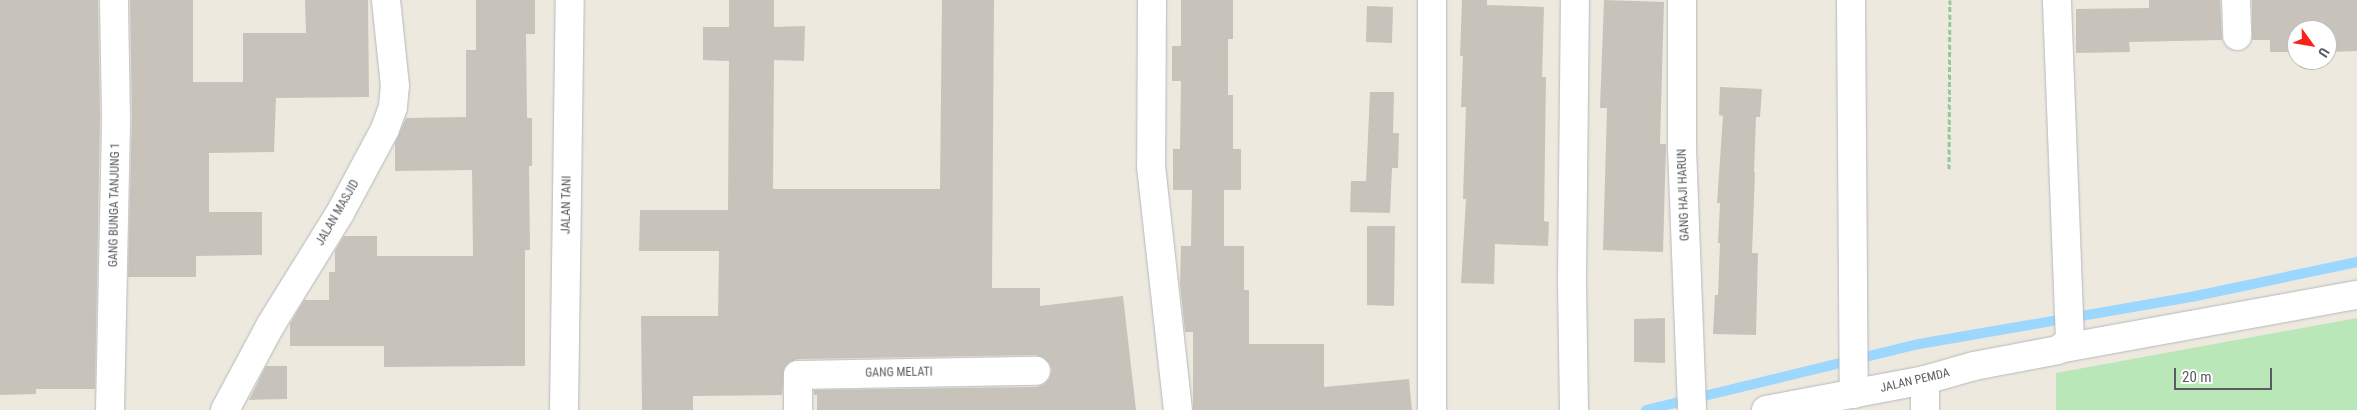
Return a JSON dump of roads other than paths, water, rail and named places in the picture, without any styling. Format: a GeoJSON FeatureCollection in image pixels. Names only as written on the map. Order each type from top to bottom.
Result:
{"type":"FeatureCollection","features":[{"type":"Feature","properties":{"kind":"street","name":"GANG BUNGA TANJUNG 1"},"geometry":{"type":"LineString","coordinates":[[110,410],[116,117],[114,0]]}},
{"type":"Feature","properties":{"kind":"street","name":"JALAN MASJID"},"geometry":{"type":"LineString","coordinates":[[225,410],[270,326],[340,213],[385,129],[393,107],[394,86],[386,0]]}},
{"type":"Feature","properties":{"kind":"street","name":"JALAN TANI"},"geometry":{"type":"LineString","coordinates":[[564,410],[570,0]]}},
{"type":"Feature","properties":{"kind":"street"},"geometry":{"type":"LineString","coordinates":[[1152,0],[1151,166],[1178,410]]}},
{"type":"Feature","properties":{"kind":"street"},"geometry":{"type":"LineString","coordinates":[[1432,0],[1432,410]]}},
{"type":"Feature","properties":{"kind":"street"},"geometry":{"type":"LineString","coordinates":[[1574,410],[1572,279],[1575,0]]}},
{"type":"Feature","properties":{"kind":"street","name":"GANG HAJI HARUN"},"geometry":{"type":"LineString","coordinates":[[1682,0],[1682,148],[1691,400]]}},
{"type":"Feature","properties":{"kind":"street"},"geometry":{"type":"LineString","coordinates":[[1851,0],[1854,394]]}},
{"type":"Feature","properties":{"kind":"street"},"geometry":{"type":"LineString","coordinates":[[2057,0],[2067,327]]}},
{"type":"Feature","properties":{"kind":"street"},"geometry":{"type":"LineString","coordinates":[[2236,0],[2237,36]]}},
{"type":"Feature","properties":{"kind":"street","name":"JALAN PEMDA"},"geometry":{"type":"LineString","coordinates":[[1766,410],[1925,380],[1974,366],[2067,327],[2357,295]]}},
{"type":"Feature","properties":{"kind":"street","name":"GANG MELATI"},"geometry":{"type":"LineString","coordinates":[[798,410],[798,375],[1036,371]]}},
{"type":"Feature","properties":{"kind":"street"},"geometry":{"type":"LineString","coordinates":[[1925,380],[1925,410]]}},
{"type":"Feature","properties":{"kind":"waterway"},"geometry":{"type":"LineString","coordinates":[[1646,410],[1919,344],[2191,297],[2357,262]]}}]}
